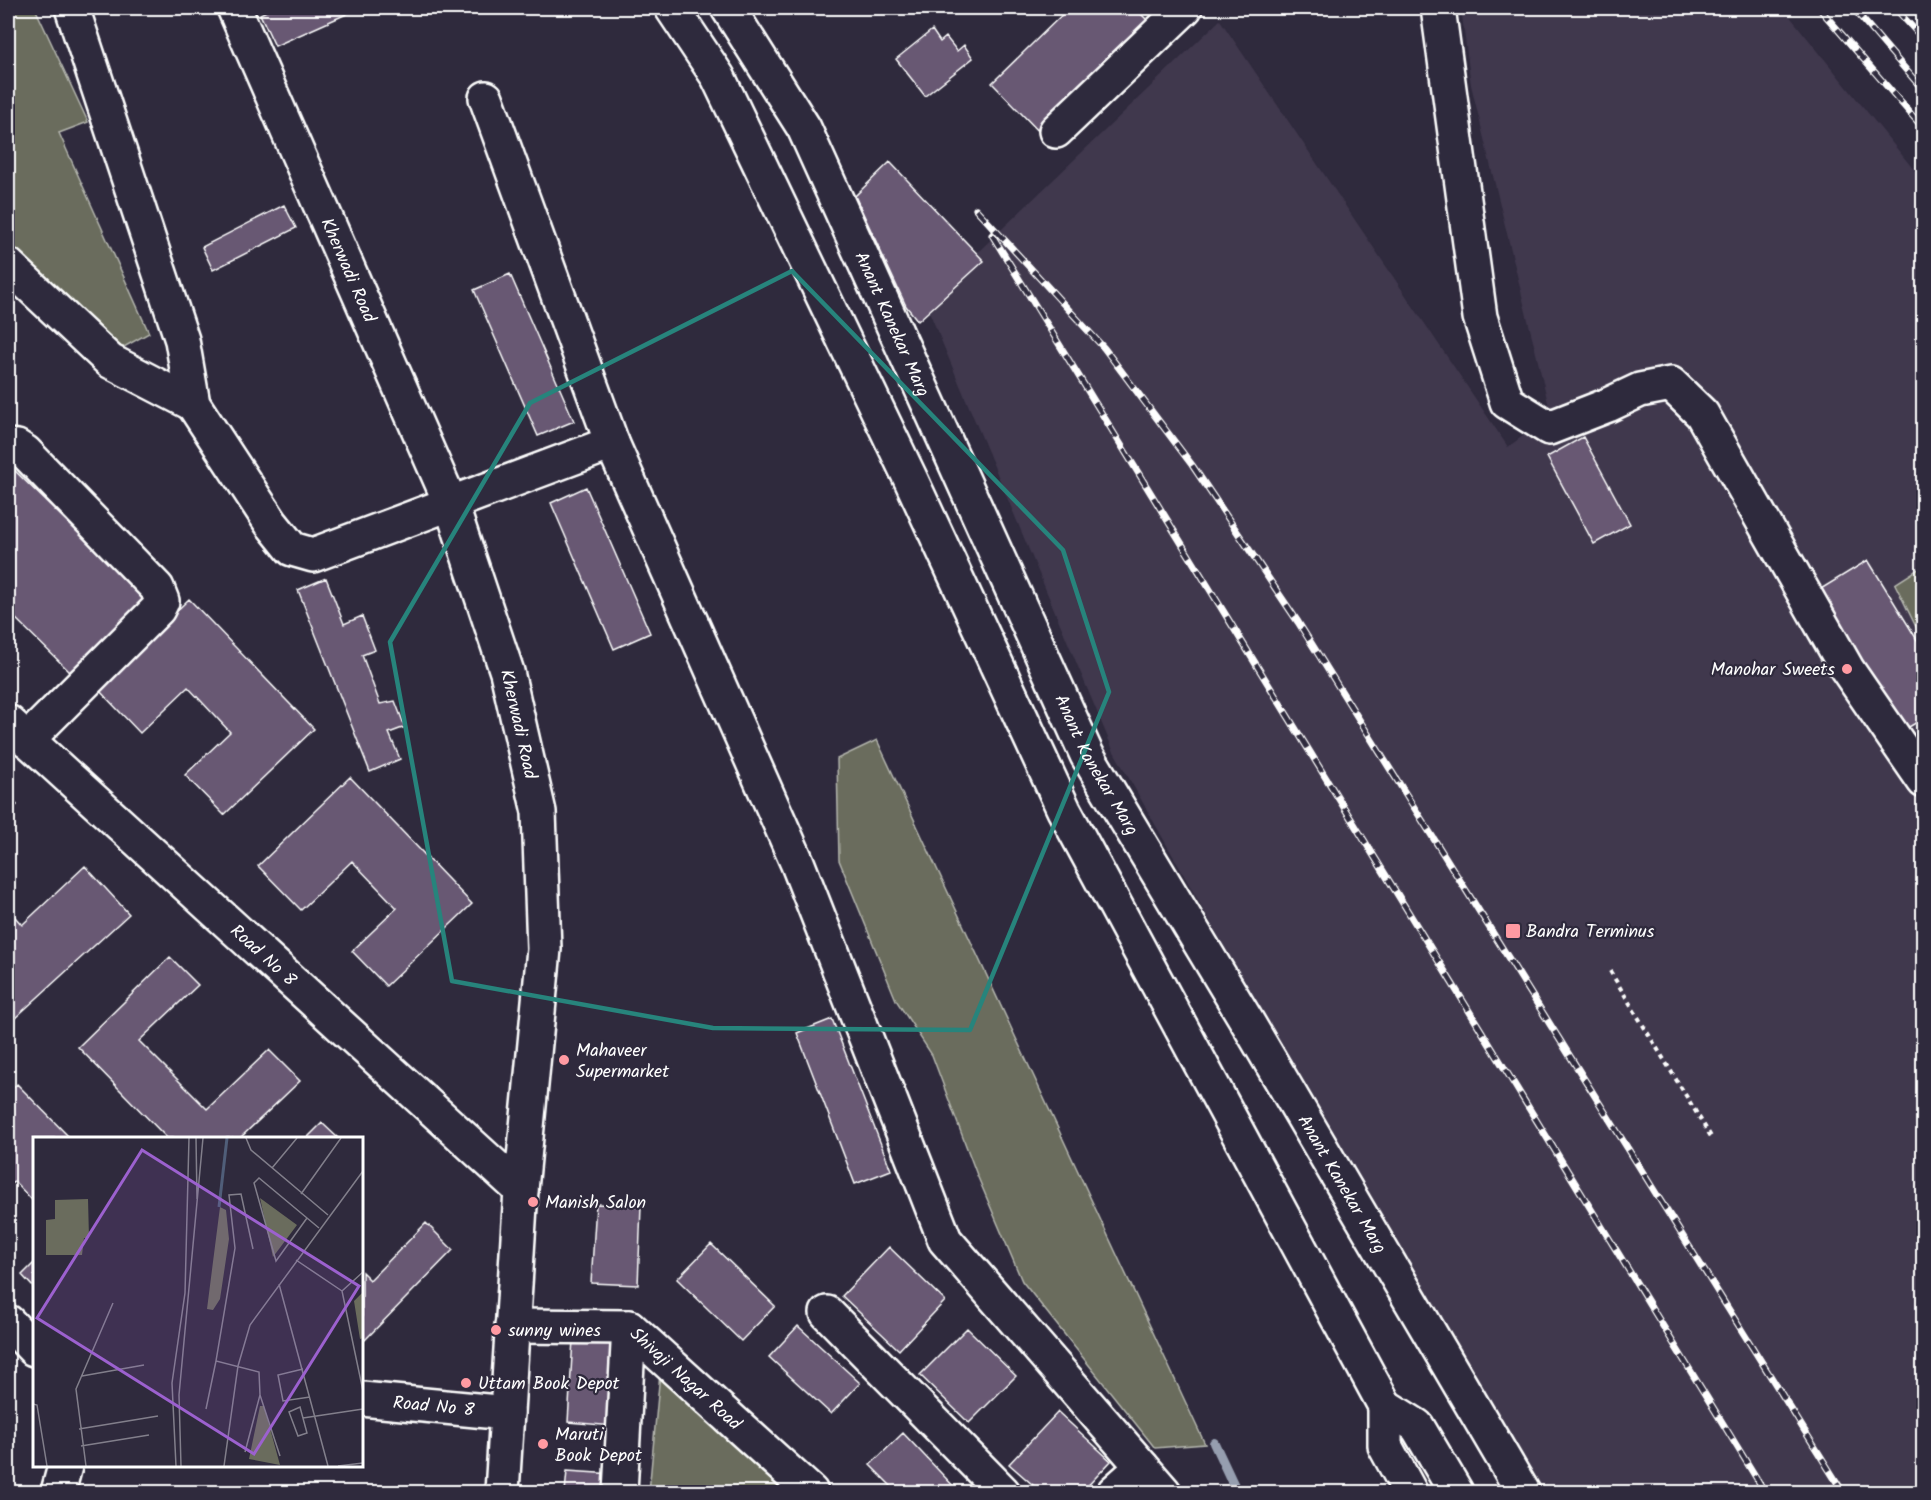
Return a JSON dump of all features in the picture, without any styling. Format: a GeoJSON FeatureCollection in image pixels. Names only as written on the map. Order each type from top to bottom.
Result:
{"type":"FeatureCollection","features":[{"type":"Feature","properties":{"kind":"street"},"geometry":{"type":"LineString","coordinates":[[72,8],[182,340],[193,404],[271,523],[292,549],[313,555],[612,442]]}},
{"type":"Feature","properties":{"kind":"street","name":"Kherwadi Road"},"geometry":{"type":"LineString","coordinates":[[234,8],[451,504],[507,672],[539,813],[544,949],[521,1190],[502,1492]]}},
{"type":"Feature","properties":{"kind":"street"},"geometry":{"type":"LineString","coordinates":[[672,8],[718,77],[911,480],[1064,810],[1384,1406],[1385,1446],[1410,1492]]}},
{"type":"Feature","properties":{"kind":"street","name":"Anant Kanekar Marg"},"geometry":{"type":"LineString","coordinates":[[728,8],[804,128],[950,447],[1087,755],[1245,1018],[1523,1492]]}},
{"type":"Feature","properties":{"kind":"street"},"geometry":{"type":"LineString","coordinates":[[1056,131],[1185,8]]}},
{"type":"Feature","properties":{"kind":"street"},"geometry":{"type":"LineString","coordinates":[[1438,8],[1480,317],[1507,402],[1549,428],[1640,390],[1671,384],[1702,414],[1847,669],[1923,781]]}},
{"type":"Feature","properties":{"kind":"street"},"geometry":{"type":"LineString","coordinates":[[486,98],[612,442],[797,862],[945,1240],[1164,1492]]}},
{"type":"Feature","properties":{"kind":"street"},"geometry":{"type":"LineString","coordinates":[[8,265],[110,361],[193,404]]}},
{"type":"Feature","properties":{"kind":"street"},"geometry":{"type":"LineString","coordinates":[[8,446],[17,447],[25,452],[158,588],[162,601],[158,609],[17,731]]}},
{"type":"Feature","properties":{"kind":"street","name":"Road No 8"},"geometry":{"type":"LineString","coordinates":[[17,731],[521,1190]]}},
{"type":"Feature","properties":{"kind":"street"},"geometry":{"type":"LineString","coordinates":[[827,1313],[1003,1492]]}},
{"type":"Feature","properties":{"kind":"street"},"geometry":{"type":"LineString","coordinates":[[8,1322],[33,1348]]}},
{"type":"Feature","properties":{"kind":"street"},"geometry":{"type":"LineString","coordinates":[[512,1326],[629,1327]]}},
{"type":"Feature","properties":{"kind":"street","name":"Shivaji Nagar Road"},"geometry":{"type":"LineString","coordinates":[[620,1492],[629,1327]]}},
{"type":"Feature","properties":{"kind":"street","name":"Shivaji Nagar Road"},"geometry":{"type":"LineString","coordinates":[[629,1327],[811,1492]]}},
{"type":"Feature","properties":{"kind":"street","name":"Road No 8"},"geometry":{"type":"LineString","coordinates":[[363,1399],[507,1413]]}},
{"type":"Feature","properties":{"kind":"street"},"geometry":{"type":"LineString","coordinates":[[1384,1406],[1417,1426],[1456,1492]]}},
{"type":"Feature","properties":{"kind":"street"},"geometry":{"type":"LineString","coordinates":[[58,1492],[65,1467]]}},
{"type":"Feature","properties":{"kind":"street"},"geometry":{"type":"LineString","coordinates":[[1114,1492],[1142,1467]]}},
{"type":"Feature","properties":{"kind":"path"},"geometry":{"type":"LineString","coordinates":[[1610,971],[1713,1140]]}},
{"type":"Feature","properties":{"kind":"highlighted area"},"geometry":{"type":"Polygon","coordinates":[[[792,271],[1063,550],[1109,692],[970,1030],[713,1028],[452,981],[390,642],[530,403],[792,271]]]}},
{"type":"Feature","properties":{"kind":"shaded area","name":"Bandra Terminus"},"geometry":{"type":"Polygon","coordinates":[[[1461,8],[1783,8],[1923,181],[1923,1492],[1533,1492],[1113,750],[918,285],[980,250],[1220,20],[1508,447],[1551,415],[1471,85],[1461,8]]]}},
{"type":"Feature","properties":{"kind":"green space"},"geometry":{"type":"Polygon","coordinates":[[[8,8],[35,8],[88,122],[59,133],[149,333],[122,348],[8,243],[8,8]]]}},
{"type":"Feature","properties":{"kind":"green space"},"geometry":{"type":"Polygon","coordinates":[[[1923,566],[1923,641],[1895,584],[1923,566]]]}},
{"type":"Feature","properties":{"kind":"green space"},"geometry":{"type":"Polygon","coordinates":[[[877,740],[1205,1444],[1155,1448],[1022,1281],[977,1175],[932,1055],[896,1000],[839,860],[837,759],[877,740]]]}},
{"type":"Feature","properties":{"kind":"green space"},"geometry":{"type":"Polygon","coordinates":[[[663,1341],[814,1492],[649,1492],[663,1341]]]}},
{"type":"Feature","properties":{"kind":"building"},"geometry":{"type":"Polygon","coordinates":[[[273,8],[360,8],[275,46],[260,14],[273,8]]]}},
{"type":"Feature","properties":{"kind":"building"},"geometry":{"type":"Polygon","coordinates":[[[1069,8],[1135,8],[1157,30],[1045,138],[992,83],[1069,8]]]}},
{"type":"Feature","properties":{"kind":"building"},"geometry":{"type":"Polygon","coordinates":[[[932,30],[940,42],[946,37],[957,51],[964,45],[973,58],[925,96],[896,59],[932,30]]]}},
{"type":"Feature","properties":{"kind":"building"},"geometry":{"type":"Polygon","coordinates":[[[890,162],[984,261],[918,321],[906,306],[855,196],[890,162]]]}},
{"type":"Feature","properties":{"kind":"building"},"geometry":{"type":"Polygon","coordinates":[[[284,205],[296,228],[213,270],[202,247],[284,205]]]}},
{"type":"Feature","properties":{"kind":"building"},"geometry":{"type":"Polygon","coordinates":[[[510,274],[574,421],[538,436],[474,290],[510,274]]]}},
{"type":"Feature","properties":{"kind":"building"},"geometry":{"type":"Polygon","coordinates":[[[1583,437],[1630,524],[1594,544],[1547,457],[1583,437]]]}},
{"type":"Feature","properties":{"kind":"building"},"geometry":{"type":"Polygon","coordinates":[[[8,464],[146,599],[72,674],[8,611],[8,464]]]}},
{"type":"Feature","properties":{"kind":"building"},"geometry":{"type":"Polygon","coordinates":[[[586,487],[650,633],[614,649],[551,503],[586,487]]]}},
{"type":"Feature","properties":{"kind":"building"},"geometry":{"type":"Polygon","coordinates":[[[1868,560],[1924,651],[1924,718],[1904,730],[1819,590],[1868,560]]]}},
{"type":"Feature","properties":{"kind":"building"},"geometry":{"type":"Polygon","coordinates":[[[326,578],[344,624],[362,616],[375,650],[362,655],[380,704],[395,701],[405,727],[389,733],[400,759],[370,772],[298,590],[326,578]]]}},
{"type":"Feature","properties":{"kind":"building"},"geometry":{"type":"Polygon","coordinates":[[[189,599],[314,729],[224,815],[185,775],[230,732],[188,687],[140,733],[97,688],[189,599]]]}},
{"type":"Feature","properties":{"kind":"building"},"geometry":{"type":"Polygon","coordinates":[[[350,777],[472,904],[386,986],[352,951],[397,908],[352,861],[301,910],[258,866],[350,777]]]}},
{"type":"Feature","properties":{"kind":"building"},"geometry":{"type":"Polygon","coordinates":[[[8,795],[17,805],[8,813],[8,795]]]}},
{"type":"Feature","properties":{"kind":"building"},"geometry":{"type":"Polygon","coordinates":[[[85,866],[129,914],[14,1019],[8,1012],[8,909],[22,925],[85,866]]]}},
{"type":"Feature","properties":{"kind":"building"},"geometry":{"type":"Polygon","coordinates":[[[170,957],[198,985],[139,1041],[207,1109],[269,1050],[300,1081],[241,1137],[166,1137],[78,1047],[170,957]]]}},
{"type":"Feature","properties":{"kind":"building"},"geometry":{"type":"Polygon","coordinates":[[[832,1019],[891,1170],[855,1184],[797,1033],[832,1019]]]}},
{"type":"Feature","properties":{"kind":"building"},"geometry":{"type":"Polygon","coordinates":[[[17,1084],[69,1137],[33,1137],[33,1201],[14,1181],[8,1188],[8,1093],[17,1084]]]}},
{"type":"Feature","properties":{"kind":"building"},"geometry":{"type":"Polygon","coordinates":[[[322,1123],[337,1137],[308,1137],[322,1123]]]}},
{"type":"Feature","properties":{"kind":"building"},"geometry":{"type":"Polygon","coordinates":[[[596,1204],[641,1206],[638,1285],[591,1283],[596,1204]]]}},
{"type":"Feature","properties":{"kind":"building"},"geometry":{"type":"Polygon","coordinates":[[[426,1223],[453,1250],[365,1340],[363,1338],[363,1273],[370,1280],[426,1223]]]}},
{"type":"Feature","properties":{"kind":"building"},"geometry":{"type":"Polygon","coordinates":[[[711,1244],[775,1306],[741,1341],[677,1279],[711,1244]]]}},
{"type":"Feature","properties":{"kind":"building"},"geometry":{"type":"Polygon","coordinates":[[[889,1247],[945,1301],[899,1350],[842,1296],[889,1247]]]}},
{"type":"Feature","properties":{"kind":"building"},"geometry":{"type":"Polygon","coordinates":[[[33,1264],[33,1287],[22,1275],[33,1264]]]}},
{"type":"Feature","properties":{"kind":"building"},"geometry":{"type":"Polygon","coordinates":[[[798,1326],[860,1383],[831,1414],[769,1357],[798,1326]]]}},
{"type":"Feature","properties":{"kind":"building"},"geometry":{"type":"Polygon","coordinates":[[[967,1328],[1016,1376],[969,1423],[920,1375],[967,1328]]]}},
{"type":"Feature","properties":{"kind":"building"},"geometry":{"type":"Polygon","coordinates":[[[573,1339],[620,1343],[614,1426],[568,1422],[573,1339]]]}},
{"type":"Feature","properties":{"kind":"building"},"geometry":{"type":"Polygon","coordinates":[[[1058,1412],[1111,1461],[1082,1492],[1041,1492],[1009,1464],[1058,1412]]]}},
{"type":"Feature","properties":{"kind":"building"},"geometry":{"type":"Polygon","coordinates":[[[903,1433],[959,1492],[897,1492],[870,1465],[903,1433]]]}},
{"type":"Feature","properties":{"kind":"building"},"geometry":{"type":"Polygon","coordinates":[[[567,1471],[613,1474],[611,1492],[565,1492],[567,1471]]]}},
{"type":"Feature","properties":{"kind":"waterway"},"geometry":{"type":"LineString","coordinates":[[1214,1443],[1237,1492]]}},
{"type":"Feature","properties":{"kind":"railway"},"geometry":{"type":"LineString","coordinates":[[1819,8],[1924,129]]}},
{"type":"Feature","properties":{"kind":"railway"},"geometry":{"type":"LineString","coordinates":[[1853,8],[1924,91]]}},
{"type":"Feature","properties":{"kind":"railway"},"geometry":{"type":"LineString","coordinates":[[1895,8],[1924,40]]}},
{"type":"Feature","properties":{"kind":"railway"},"geometry":{"type":"LineString","coordinates":[[976,209],[1104,348],[1192,465],[1298,622],[1843,1492]]}},
{"type":"Feature","properties":{"kind":"railway"},"geometry":{"type":"LineString","coordinates":[[992,235],[1765,1492]]}},
{"type":"Feature","properties":{"kind":"place","name":"Manohar Sweets"},"geometry":{"type":"Point","coordinates":[1847,669]}},
{"type":"Feature","properties":{"kind":"place","name":"Bandra Terminus"},"geometry":{"type":"Point","coordinates":[1513,931]}},
{"type":"Feature","properties":{"kind":"place","name":"Mahaveer Supermarket"},"geometry":{"type":"Point","coordinates":[564,1060]}},
{"type":"Feature","properties":{"kind":"place","name":"Manish Salon"},"geometry":{"type":"Point","coordinates":[533,1202]}},
{"type":"Feature","properties":{"kind":"place","name":"sunny wines"},"geometry":{"type":"Point","coordinates":[496,1330]}},
{"type":"Feature","properties":{"kind":"place","name":"Uttam Book Depot"},"geometry":{"type":"Point","coordinates":[466,1383]}},
{"type":"Feature","properties":{"kind":"place","name":"Maruti Book Depot"},"geometry":{"type":"Point","coordinates":[543,1444]}}]}
